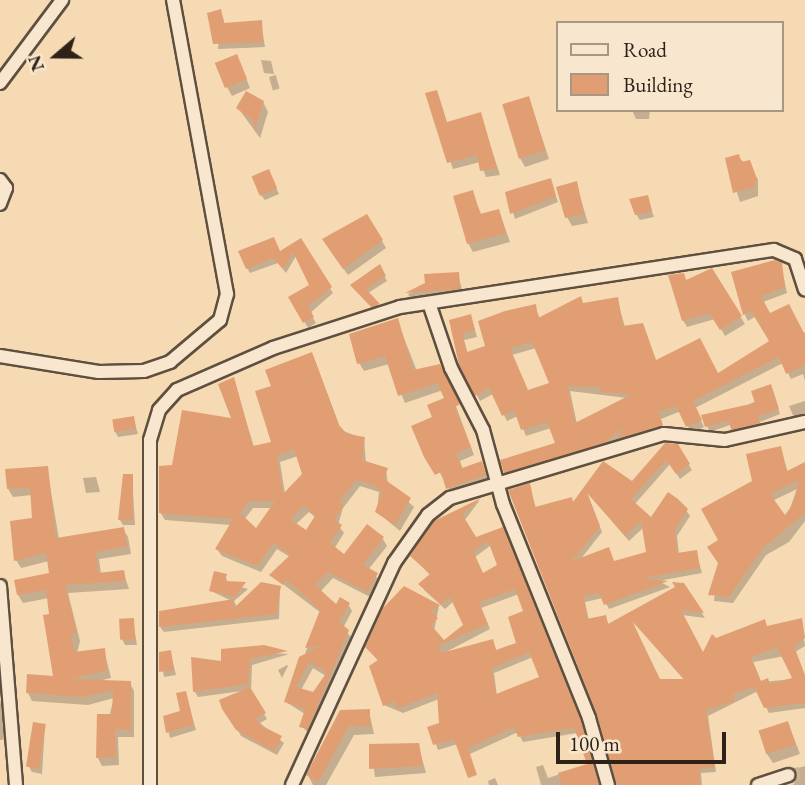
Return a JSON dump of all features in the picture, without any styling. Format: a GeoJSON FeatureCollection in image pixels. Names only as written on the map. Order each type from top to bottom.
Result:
{"type":"FeatureCollection","features":[{"type":"Feature","properties":{"kind":"street"},"geometry":{"type":"LineString","coordinates":[[0,83],[6,66],[62,0]]}},
{"type":"Feature","properties":{"kind":"street"},"geometry":{"type":"LineString","coordinates":[[0,356],[99,372],[144,371],[170,362],[219,320],[227,294],[181,16],[173,0]]}},
{"type":"Feature","properties":{"kind":"street"},"geometry":{"type":"LineString","coordinates":[[0,180],[6,188],[0,204]]}},
{"type":"Feature","properties":{"kind":"street"},"geometry":{"type":"LineString","coordinates":[[150,785],[146,560],[150,440],[159,410],[177,390],[273,348],[429,303],[774,250],[794,259],[805,289]]}},
{"type":"Feature","properties":{"kind":"street"},"geometry":{"type":"LineString","coordinates":[[429,303],[451,368],[483,430],[498,482],[608,785]]}},
{"type":"Feature","properties":{"kind":"street"},"geometry":{"type":"LineString","coordinates":[[292,785],[356,635],[411,536],[450,498],[664,434],[724,440],[805,422]]}},
{"type":"Feature","properties":{"kind":"street"},"geometry":{"type":"LineString","coordinates":[[0,586],[16,785]]}},
{"type":"Feature","properties":{"kind":"street"},"geometry":{"type":"LineString","coordinates":[[758,785],[788,775]]}},
{"type":"Feature","properties":{"kind":"building"},"geometry":{"type":"Polygon","coordinates":[[[221,9],[224,23],[262,20],[263,42],[213,44],[207,13],[221,9]]]}},
{"type":"Feature","properties":{"kind":"building"},"geometry":{"type":"Polygon","coordinates":[[[237,54],[247,79],[225,88],[215,63],[237,54]]]}},
{"type":"Feature","properties":{"kind":"building"},"geometry":{"type":"Polygon","coordinates":[[[437,90],[447,122],[481,112],[497,168],[480,171],[477,155],[447,163],[425,93],[437,90]]]}},
{"type":"Feature","properties":{"kind":"building"},"geometry":{"type":"Polygon","coordinates":[[[246,91],[264,101],[254,132],[254,121],[236,108],[246,91]]]}},
{"type":"Feature","properties":{"kind":"building"},"geometry":{"type":"Polygon","coordinates":[[[529,96],[546,151],[519,159],[502,104],[529,96]]]}},
{"type":"Feature","properties":{"kind":"building"},"geometry":{"type":"Polygon","coordinates":[[[739,154],[741,162],[750,160],[757,179],[754,187],[733,193],[725,158],[739,154]]]}},
{"type":"Feature","properties":{"kind":"building"},"geometry":{"type":"Polygon","coordinates":[[[269,169],[277,188],[260,196],[252,176],[269,169]]]}},
{"type":"Feature","properties":{"kind":"building"},"geometry":{"type":"Polygon","coordinates":[[[551,178],[556,196],[510,214],[505,192],[551,178]]]}},
{"type":"Feature","properties":{"kind":"building"},"geometry":{"type":"Polygon","coordinates":[[[577,181],[584,214],[565,218],[556,187],[577,181]]]}},
{"type":"Feature","properties":{"kind":"building"},"geometry":{"type":"Polygon","coordinates":[[[473,190],[480,214],[499,209],[506,233],[467,244],[453,196],[473,190]]]}},
{"type":"Feature","properties":{"kind":"building"},"geometry":{"type":"Polygon","coordinates":[[[648,195],[652,211],[635,215],[629,199],[648,195]]]}},
{"type":"Feature","properties":{"kind":"building"},"geometry":{"type":"Polygon","coordinates":[[[367,214],[383,240],[343,269],[322,239],[367,214]]]}},
{"type":"Feature","properties":{"kind":"building"},"geometry":{"type":"Polygon","coordinates":[[[274,237],[280,251],[301,238],[332,287],[308,306],[314,317],[303,323],[288,297],[309,285],[293,252],[283,269],[273,258],[246,269],[238,251],[274,237]]]}},
{"type":"Feature","properties":{"kind":"building"},"geometry":{"type":"Polygon","coordinates":[[[775,260],[782,263],[785,287],[761,296],[770,313],[789,304],[805,335],[805,365],[786,374],[779,357],[693,401],[702,420],[686,427],[676,406],[658,412],[663,425],[617,439],[625,427],[604,443],[504,473],[500,460],[555,443],[547,422],[521,430],[514,410],[502,416],[489,388],[475,396],[459,365],[449,320],[471,314],[475,330],[462,334],[467,352],[485,346],[478,321],[505,311],[536,304],[538,318],[581,296],[583,303],[618,297],[623,326],[643,323],[656,360],[700,338],[718,373],[769,341],[751,311],[743,315],[731,272],[775,260]],[[532,342],[510,348],[528,390],[549,383],[532,342]],[[568,386],[575,423],[632,394],[600,392],[600,387],[568,386]]]}},
{"type":"Feature","properties":{"kind":"building"},"geometry":{"type":"Polygon","coordinates":[[[380,264],[386,276],[366,289],[380,304],[371,307],[350,285],[380,264]]]}},
{"type":"Feature","properties":{"kind":"building"},"geometry":{"type":"Polygon","coordinates":[[[712,268],[742,316],[720,330],[709,313],[682,321],[668,275],[684,273],[686,280],[712,268]]]}},
{"type":"Feature","properties":{"kind":"building"},"geometry":{"type":"Polygon","coordinates":[[[459,272],[460,289],[405,293],[425,283],[424,274],[459,272]]]}},
{"type":"Feature","properties":{"kind":"building"},"geometry":{"type":"Polygon","coordinates":[[[398,318],[413,370],[440,364],[460,404],[455,407],[471,447],[456,453],[462,468],[482,461],[486,475],[446,489],[441,472],[435,475],[424,457],[411,426],[432,417],[427,405],[444,398],[437,383],[398,396],[385,356],[357,364],[349,334],[398,318]]]}},
{"type":"Feature","properties":{"kind":"building"},"geometry":{"type":"Polygon","coordinates":[[[312,352],[339,425],[347,434],[365,437],[362,460],[388,468],[384,479],[411,498],[395,525],[375,512],[382,492],[374,485],[356,480],[339,502],[344,505],[334,520],[342,525],[330,543],[344,554],[367,524],[384,537],[363,565],[378,573],[368,592],[328,572],[315,585],[336,604],[340,597],[350,603],[339,622],[349,630],[308,729],[299,727],[305,709],[284,702],[299,657],[320,646],[305,648],[320,610],[287,580],[283,585],[269,575],[290,555],[273,543],[257,566],[215,549],[233,519],[159,513],[159,466],[172,465],[182,410],[231,418],[218,384],[234,377],[253,446],[271,442],[255,391],[271,386],[265,370],[312,352]],[[294,449],[277,455],[283,494],[302,474],[294,449]],[[249,501],[240,513],[256,528],[275,501],[249,501]],[[304,505],[290,519],[306,530],[315,516],[304,505]],[[309,662],[296,687],[313,692],[327,672],[309,662]]]}},
{"type":"Feature","properties":{"kind":"building"},"geometry":{"type":"Polygon","coordinates":[[[771,384],[779,409],[758,416],[760,423],[731,430],[729,420],[705,427],[701,415],[755,403],[751,391],[771,384]]]}},
{"type":"Feature","properties":{"kind":"building"},"geometry":{"type":"Polygon","coordinates":[[[134,416],[136,429],[114,432],[112,419],[134,416]]]}},
{"type":"Feature","properties":{"kind":"building"},"geometry":{"type":"Polygon","coordinates":[[[665,443],[678,444],[690,464],[676,474],[666,460],[631,499],[651,517],[668,492],[688,509],[675,529],[677,553],[697,550],[700,568],[643,578],[668,581],[604,605],[599,593],[584,596],[587,619],[606,615],[608,624],[675,587],[672,582],[684,583],[704,613],[681,610],[703,652],[712,634],[716,638],[765,619],[767,626],[802,618],[805,638],[794,646],[805,675],[805,703],[764,708],[754,687],[733,694],[735,701],[706,710],[715,767],[699,768],[700,785],[617,785],[597,715],[508,490],[530,483],[535,507],[572,497],[573,502],[603,461],[632,481],[665,443]],[[587,493],[600,526],[572,561],[609,547],[614,561],[646,552],[641,521],[625,536],[587,493]],[[632,621],[660,679],[684,679],[632,621]],[[777,647],[751,657],[761,681],[768,678],[770,684],[792,678],[777,647]]]}},
{"type":"Feature","properties":{"kind":"building"},"geometry":{"type":"Polygon","coordinates":[[[781,446],[787,471],[805,462],[805,513],[763,548],[729,597],[708,595],[718,563],[707,547],[718,540],[701,509],[752,481],[746,454],[781,446]],[[799,480],[770,494],[785,515],[793,504],[799,480]]]}},
{"type":"Feature","properties":{"kind":"building"},"geometry":{"type":"Polygon","coordinates":[[[48,466],[56,538],[124,527],[127,546],[96,552],[98,573],[124,570],[126,581],[65,585],[77,633],[71,634],[74,652],[105,648],[107,670],[71,679],[131,681],[131,730],[115,729],[116,757],[96,758],[97,714],[112,714],[113,690],[83,697],[26,693],[27,674],[53,676],[43,615],[49,614],[46,590],[17,595],[14,580],[49,573],[46,553],[14,561],[10,521],[32,518],[30,488],[7,489],[5,469],[48,466]]]}},
{"type":"Feature","properties":{"kind":"building"},"geometry":{"type":"Polygon","coordinates":[[[123,474],[133,474],[133,520],[118,520],[123,474]]]}},
{"type":"Feature","properties":{"kind":"building"},"geometry":{"type":"Polygon","coordinates":[[[481,498],[462,514],[476,537],[503,527],[581,721],[599,785],[562,785],[558,773],[587,764],[574,728],[518,737],[514,727],[468,748],[477,775],[468,778],[454,739],[433,745],[427,727],[439,723],[437,693],[398,708],[395,701],[383,706],[369,666],[378,660],[365,647],[383,608],[404,586],[440,605],[431,612],[438,618],[431,625],[444,640],[463,625],[450,597],[441,604],[418,584],[430,574],[410,556],[434,521],[481,498]],[[488,541],[473,551],[483,573],[497,565],[488,541]],[[515,589],[479,602],[488,624],[439,645],[441,653],[493,639],[496,650],[516,643],[508,617],[523,611],[515,589]],[[529,652],[492,668],[496,694],[539,677],[529,652]]]}},
{"type":"Feature","properties":{"kind":"building"},"geometry":{"type":"Polygon","coordinates":[[[214,571],[227,574],[225,581],[246,582],[235,597],[209,591],[214,571]]]}},
{"type":"Feature","properties":{"kind":"building"},"geometry":{"type":"Polygon","coordinates":[[[261,582],[281,586],[276,614],[159,627],[159,611],[234,599],[233,609],[261,582]]]}},
{"type":"Feature","properties":{"kind":"building"},"geometry":{"type":"Polygon","coordinates":[[[134,618],[135,639],[120,640],[119,619],[134,618]]]}},
{"type":"Feature","properties":{"kind":"building"},"geometry":{"type":"Polygon","coordinates":[[[264,645],[288,651],[250,659],[248,684],[193,692],[191,657],[221,661],[221,649],[264,645]]]}},
{"type":"Feature","properties":{"kind":"building"},"geometry":{"type":"Polygon","coordinates":[[[171,650],[174,670],[159,672],[159,652],[171,650]]]}},
{"type":"Feature","properties":{"kind":"building"},"geometry":{"type":"Polygon","coordinates":[[[250,687],[266,713],[256,718],[260,725],[282,736],[274,751],[236,730],[222,709],[219,700],[250,687]]]}},
{"type":"Feature","properties":{"kind":"building"},"geometry":{"type":"Polygon","coordinates":[[[186,691],[194,724],[166,733],[163,716],[180,711],[176,693],[186,691]]]}},
{"type":"Feature","properties":{"kind":"building"},"geometry":{"type":"Polygon","coordinates":[[[370,709],[370,726],[349,726],[318,782],[306,775],[340,710],[370,709]]]}},
{"type":"Feature","properties":{"kind":"building"},"geometry":{"type":"Polygon","coordinates":[[[788,721],[796,745],[766,754],[759,731],[788,721]]]}},
{"type":"Feature","properties":{"kind":"building"},"geometry":{"type":"Polygon","coordinates":[[[33,722],[46,724],[39,768],[26,766],[33,722]]]}},
{"type":"Feature","properties":{"kind":"building"},"geometry":{"type":"Polygon","coordinates":[[[419,743],[423,766],[369,769],[369,744],[419,743]]]}},
{"type":"Feature","properties":{"kind":"tunnel"},"geometry":{"type":"LineString","coordinates":[[788,775],[805,772]]}}]}
